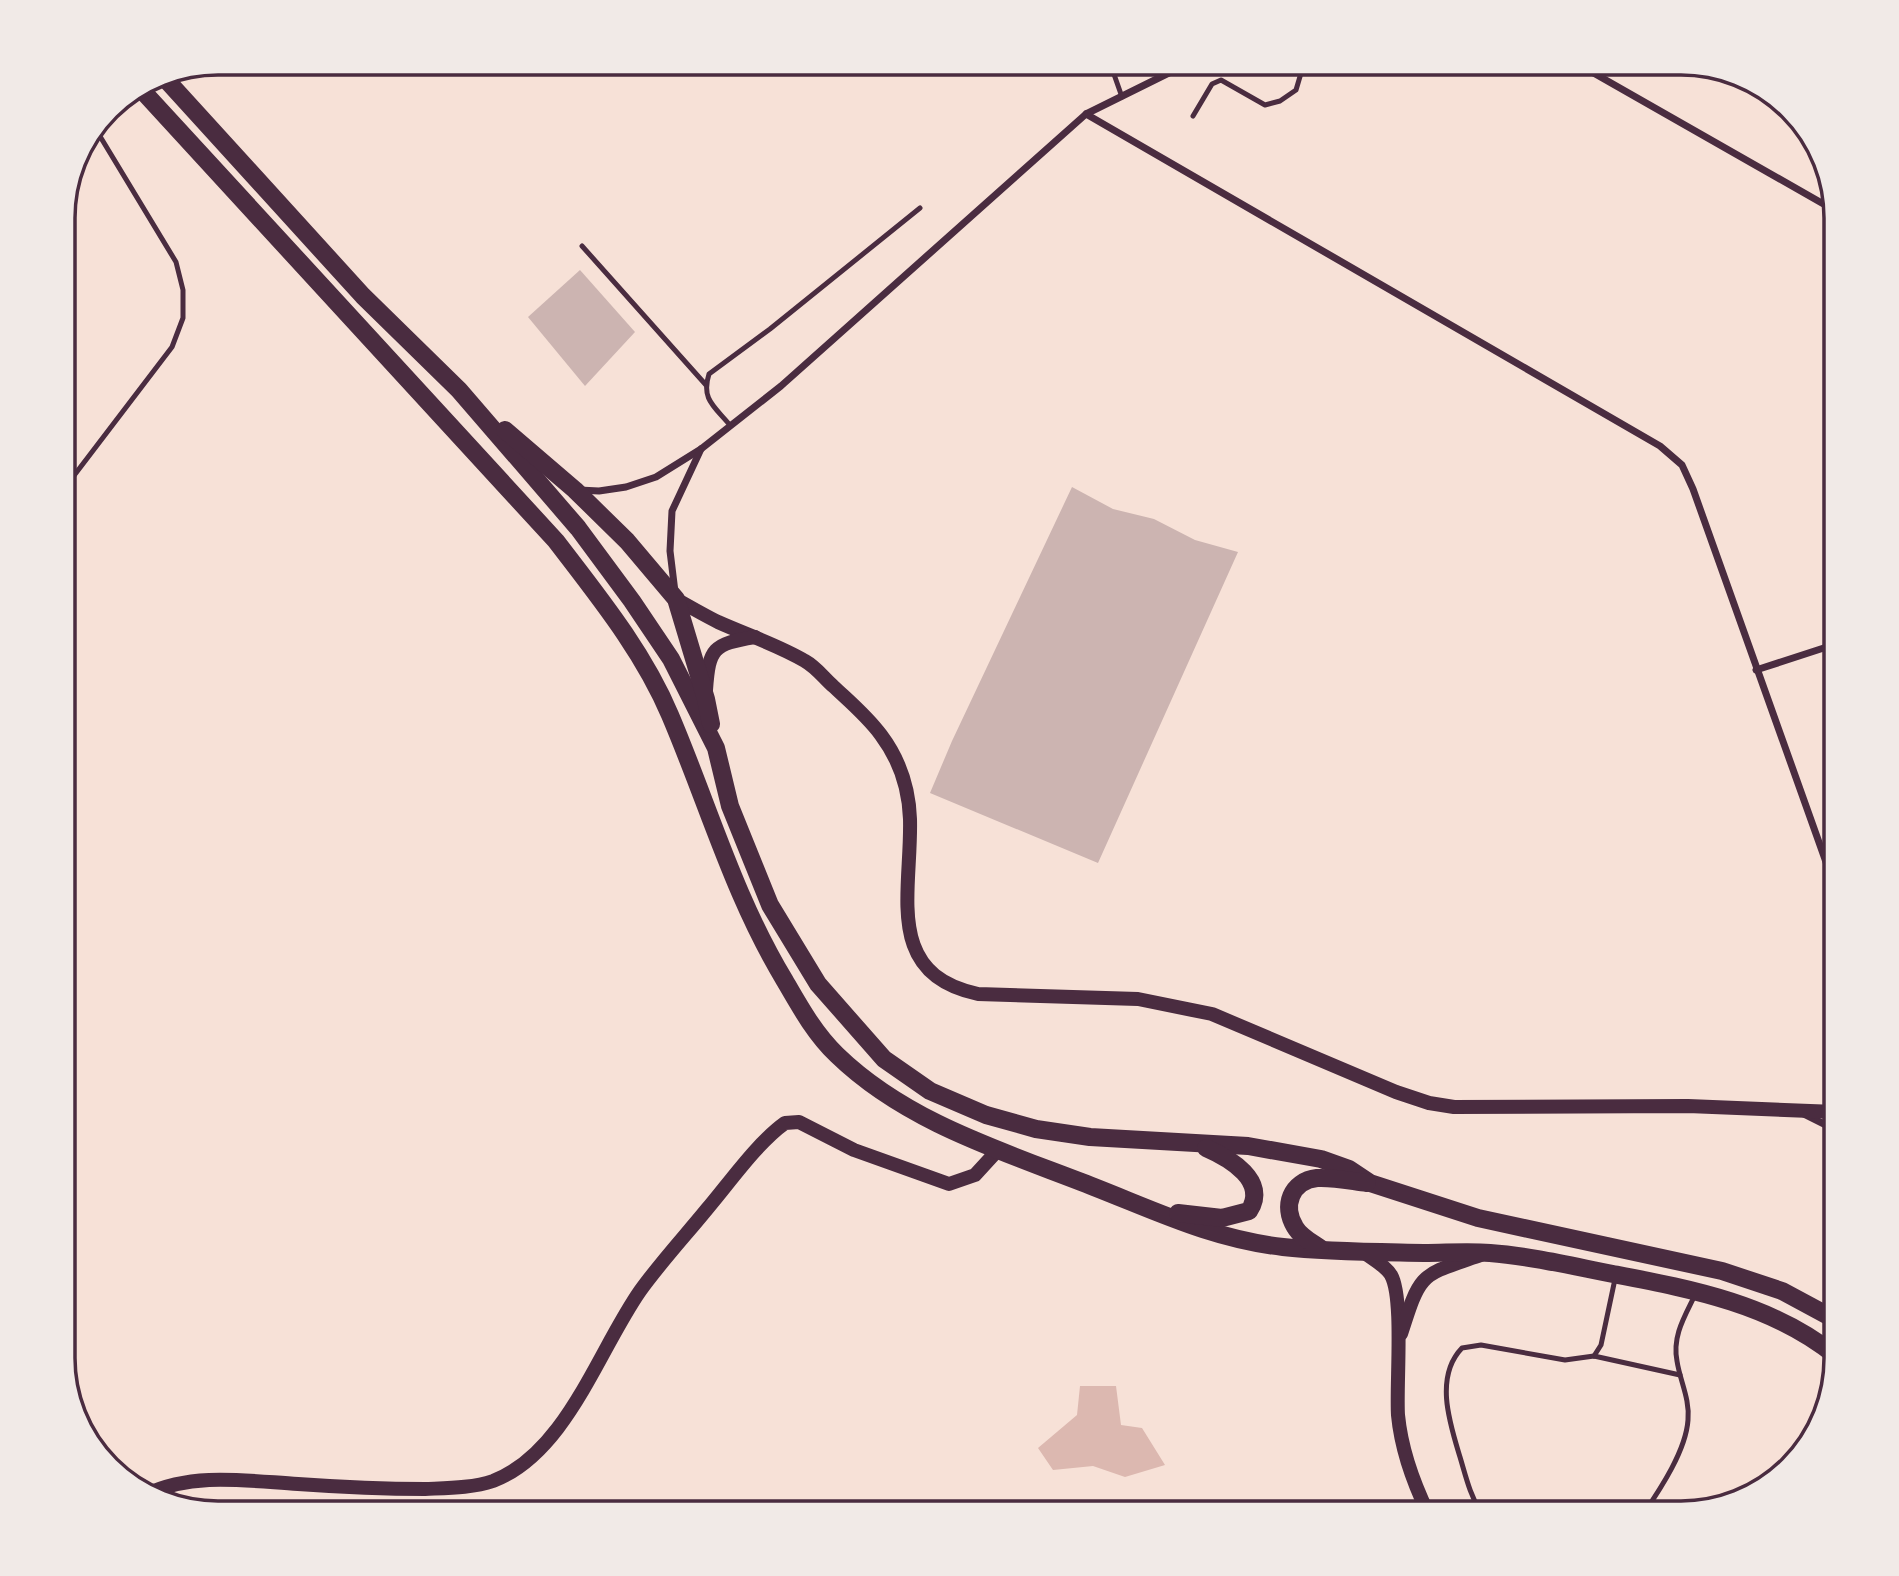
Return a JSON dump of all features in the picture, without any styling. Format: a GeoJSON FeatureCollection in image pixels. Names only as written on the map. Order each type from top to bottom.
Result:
{"type":"FeatureCollection","features":[{"type":"Feature","properties":{"kind":"highway"},"geometry":{"type":"LineString","coordinates":[[170,84],[363,296],[458,390],[575,490],[627,541],[676,599],[706,699],[730,806],[770,905],[818,984],[884,1059],[930,1091],[986,1115],[1036,1129],[1090,1137],[1248,1146],[1321,1160],[1349,1169],[1370,1183]]}},
{"type":"Feature","properties":{"kind":"highway"},"geometry":{"type":"LineString","coordinates":[[146,95],[556,541],[609,610],[649,672],[669,712],[740,898],[769,954],[808,1021],[835,1053],[871,1084],[920,1114],[997,1151],[1175,1221],[1241,1240],[1285,1247],[1362,1251],[1488,1252],[1616,1275],[1697,1290],[1789,1324],[1824,1346]]}},
{"type":"Feature","properties":{"kind":"highway"},"geometry":{"type":"LineString","coordinates":[[458,390],[578,528],[632,601],[671,659],[716,748]]}},
{"type":"Feature","properties":{"kind":"highway"},"geometry":{"type":"LineString","coordinates":[[1137,1204],[1195,1216],[1223,1217],[1249,1211],[1254,1203],[1255,1191],[1250,1179],[1240,1167],[1224,1156],[1197,1143]]}},
{"type":"Feature","properties":{"kind":"highway"},"geometry":{"type":"LineString","coordinates":[[1320,1248],[1295,1228],[1288,1202],[1292,1191],[1303,1182],[1317,1178],[1370,1183],[1478,1218],[1722,1271],[1782,1291],[1824,1314]]}},
{"type":"Feature","properties":{"kind":"main road"},"geometry":{"type":"LineString","coordinates":[[676,599],[716,621],[807,662],[858,707],[881,735],[901,767],[910,816],[908,922],[914,950],[921,963],[939,979],[956,989],[978,994],[1138,999],[1212,1014],[1396,1092],[1429,1103],[1454,1107],[1688,1106],[1824,1112]]}},
{"type":"Feature","properties":{"kind":"main road"},"geometry":{"type":"LineString","coordinates":[[706,699],[708,667],[712,653],[725,642],[755,637]]}},
{"type":"Feature","properties":{"kind":"main road"},"geometry":{"type":"LineString","coordinates":[[159,1488],[198,1481],[249,1480],[411,1489],[452,1488],[492,1481],[518,1469],[540,1451],[559,1427],[640,1291],[737,1173],[785,1122],[799,1122],[854,1150],[949,1184],[975,1175],[997,1151]]}},
{"type":"Feature","properties":{"kind":"main road"},"geometry":{"type":"LineString","coordinates":[[1362,1251],[1391,1276],[1395,1293],[1398,1342],[1398,1418],[1424,1501]]}},
{"type":"Feature","properties":{"kind":"main road"},"geometry":{"type":"LineString","coordinates":[[1398,1342],[1417,1288],[1424,1278],[1435,1271],[1488,1252]]}},
{"type":"Feature","properties":{"kind":"street"},"geometry":{"type":"LineString","coordinates":[[575,490],[599,491],[626,487],[656,477],[701,449],[780,386],[1086,114],[1165,75]]}},
{"type":"Feature","properties":{"kind":"street"},"geometry":{"type":"LineString","coordinates":[[1597,75],[1823,204]]}},
{"type":"Feature","properties":{"kind":"street"},"geometry":{"type":"LineString","coordinates":[[1086,114],[1660,446],[1682,465],[1693,489],[1824,857]]}},
{"type":"Feature","properties":{"kind":"street"},"geometry":{"type":"LineString","coordinates":[[676,599],[670,551],[672,511],[701,449]]}},
{"type":"Feature","properties":{"kind":"street"},"geometry":{"type":"LineString","coordinates":[[1756,670],[1824,648]]}},
{"type":"Feature","properties":{"kind":"street"},"geometry":{"type":"LineString","coordinates":[[1797,1111],[1824,1124]]}},
{"type":"Feature","properties":{"kind":"lane"},"geometry":{"type":"LineString","coordinates":[[1114,75],[1122,97]]}},
{"type":"Feature","properties":{"kind":"lane"},"geometry":{"type":"LineString","coordinates":[[1193,116],[1212,83],[1221,80],[1265,105],[1280,101],[1296,90],[1300,75]]}},
{"type":"Feature","properties":{"kind":"lane"},"geometry":{"type":"LineString","coordinates":[[76,473],[172,347],[183,318],[183,290],[176,262],[101,137]]}},
{"type":"Feature","properties":{"kind":"lane"},"geometry":{"type":"LineString","coordinates":[[729,424],[707,399],[706,385],[709,374],[770,329],[920,208]]}},
{"type":"Feature","properties":{"kind":"lane"},"geometry":{"type":"LineString","coordinates":[[582,246],[706,385]]}},
{"type":"Feature","properties":{"kind":"lane"},"geometry":{"type":"LineString","coordinates":[[1594,1356],[1604,1333],[1616,1275]]}},
{"type":"Feature","properties":{"kind":"lane"},"geometry":{"type":"LineString","coordinates":[[1652,1501],[1676,1459],[1688,1424],[1689,1409],[1676,1361],[1678,1330],[1697,1290]]}},
{"type":"Feature","properties":{"kind":"lane"},"geometry":{"type":"LineString","coordinates":[[1475,1501],[1447,1417],[1448,1379],[1456,1354],[1462,1348],[1480,1345],[1565,1360],[1594,1356],[1680,1375]]}},
{"type":"Feature","properties":{"kind":"shaded area"},"geometry":{"type":"Polygon","coordinates":[[[1080,1386],[1116,1386],[1121,1425],[1142,1428],[1165,1465],[1125,1477],[1093,1466],[1053,1470],[1038,1448],[1077,1415],[1080,1386]]]}},
{"type":"Feature","properties":{"kind":"building"},"geometry":{"type":"Polygon","coordinates":[[[580,270],[635,332],[585,386],[528,317],[580,270]]]}},
{"type":"Feature","properties":{"kind":"building"},"geometry":{"type":"Polygon","coordinates":[[[1072,487],[1113,509],[1154,519],[1195,540],[1238,552],[1098,863],[930,793],[1072,487]]]}}]}
